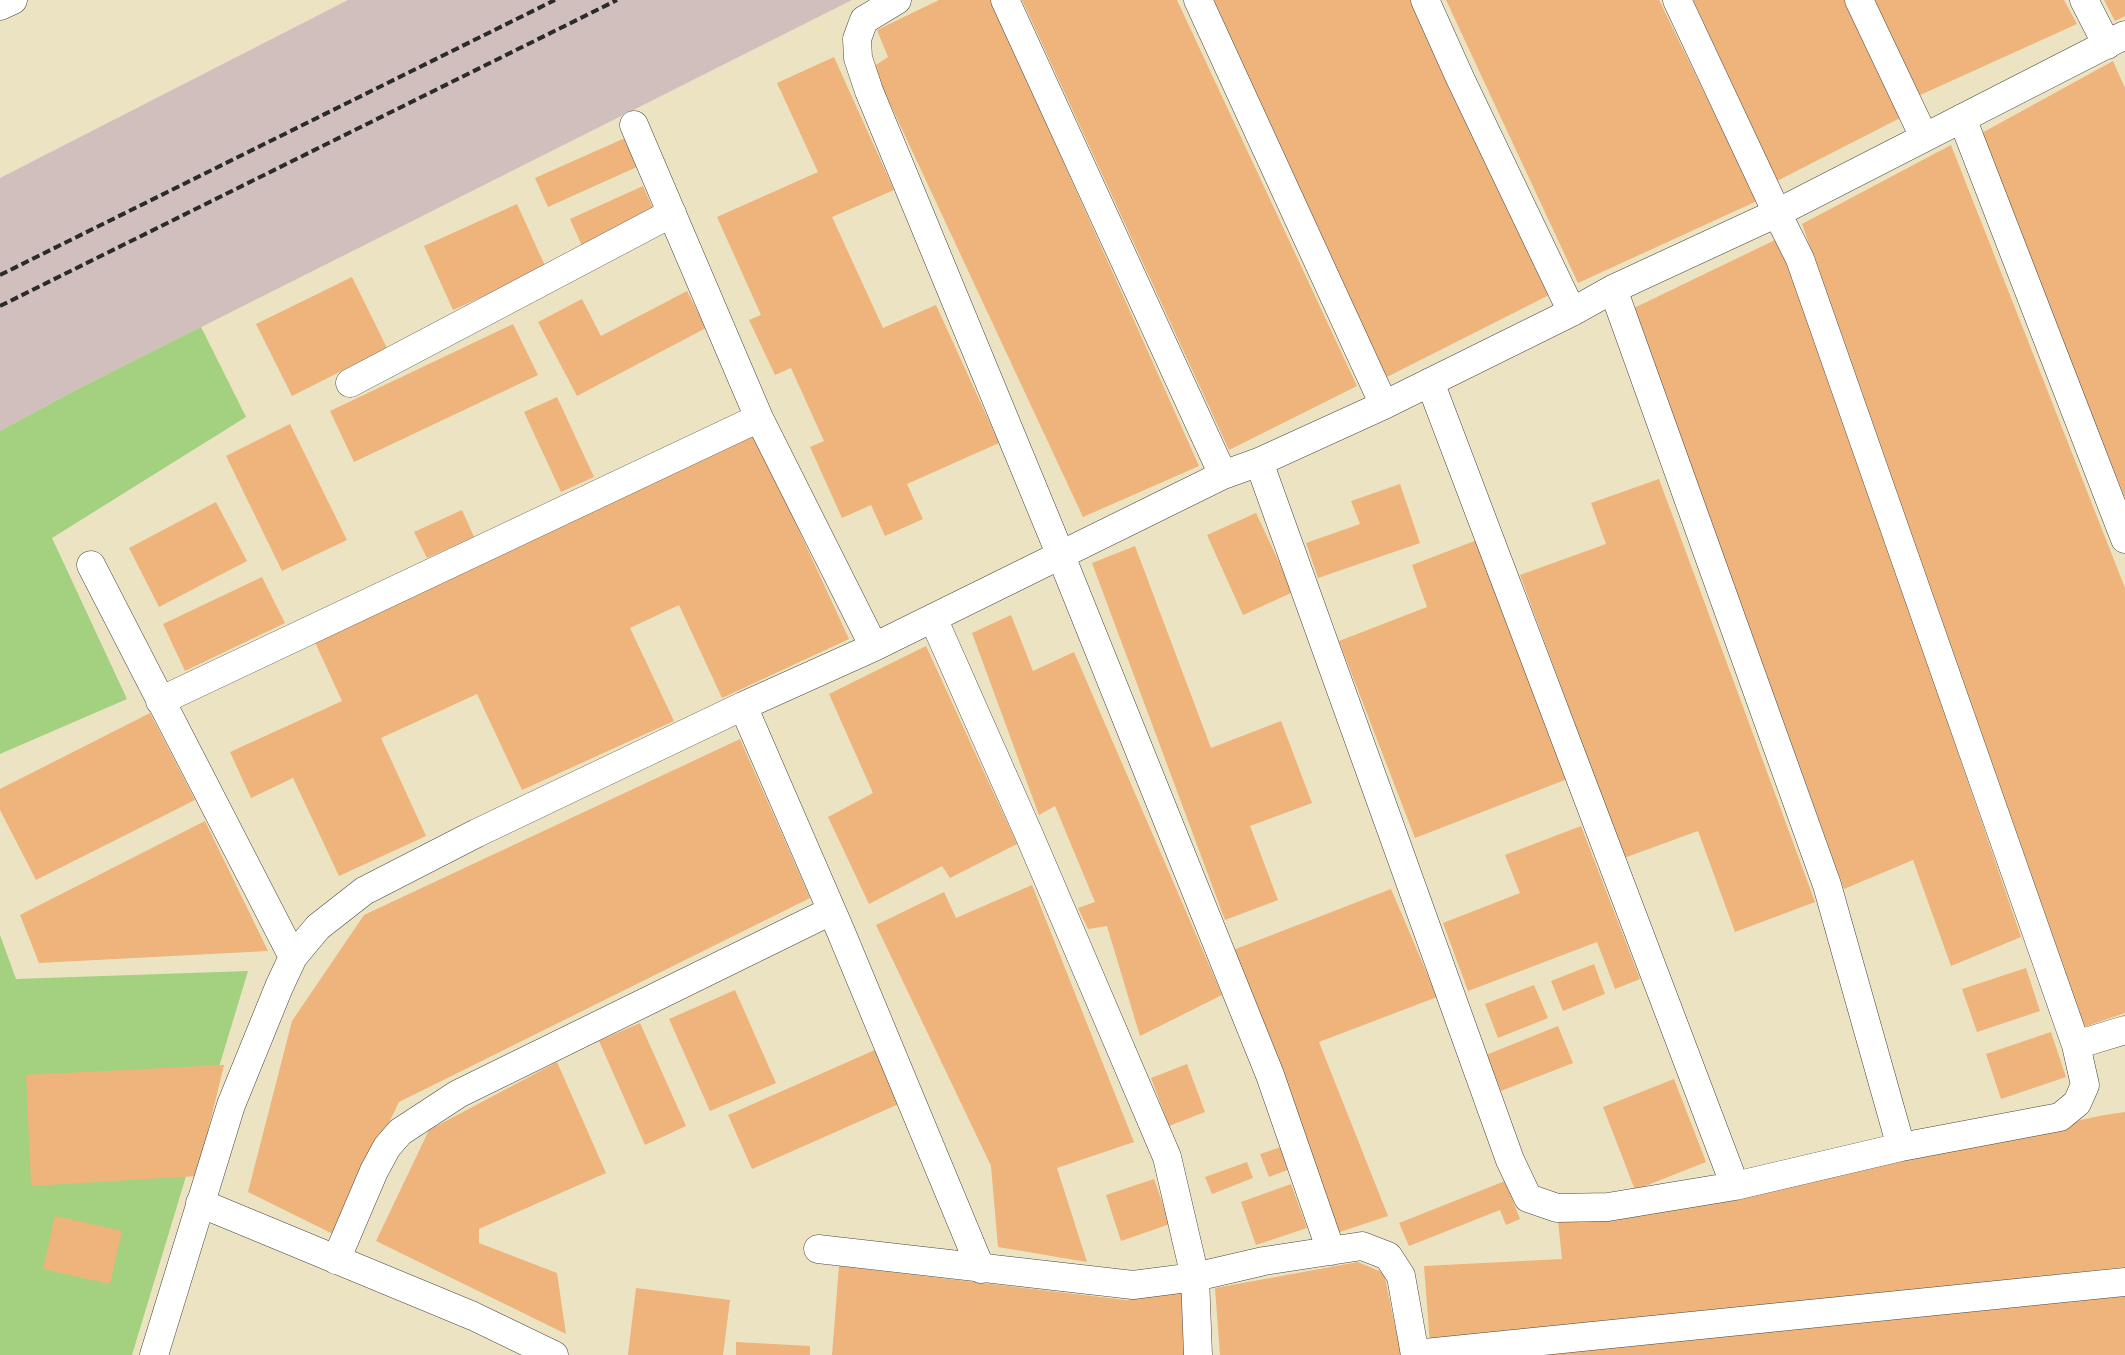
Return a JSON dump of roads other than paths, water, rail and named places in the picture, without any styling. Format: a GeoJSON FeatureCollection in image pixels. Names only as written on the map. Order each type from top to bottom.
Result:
{"type":"FeatureCollection","features":[{"type":"Feature","properties":{"kind":"street"},"geometry":{"type":"LineString","coordinates":[[0,6],[12,0]]}},
{"type":"Feature","properties":{"kind":"street"},"geometry":{"type":"LineString","coordinates":[[897,0],[864,20],[857,39],[858,58],[869,91],[1061,556],[1270,1075],[1331,1251]]}},
{"type":"Feature","properties":{"kind":"street"},"geometry":{"type":"LineString","coordinates":[[1005,0],[1223,475]]}},
{"type":"Feature","properties":{"kind":"street"},"geometry":{"type":"LineString","coordinates":[[1198,0],[1384,405]]}},
{"type":"Feature","properties":{"kind":"street"},"geometry":{"type":"LineString","coordinates":[[1425,0],[1572,312]]}},
{"type":"Feature","properties":{"kind":"street"},"geometry":{"type":"LineString","coordinates":[[1259,462],[1510,1160],[1528,1198],[1557,1208],[1608,1207],[1735,1186],[1901,1147],[2060,1117],[2077,1104],[2085,1085],[2076,1045],[1803,268],[1677,0]]}},
{"type":"Feature","properties":{"kind":"street"},"geometry":{"type":"LineString","coordinates":[[1859,0],[1924,137]]}},
{"type":"Feature","properties":{"kind":"street"},"geometry":{"type":"LineString","coordinates":[[162,1352],[200,1203],[231,1105],[293,957],[318,926],[364,891],[477,833],[743,706],[874,647],[1223,475],[1259,462],[1384,405],[1572,312],[1613,289],[1777,213],[2120,38],[2084,0]]}},
{"type":"Feature","properties":{"kind":"street"},"geometry":{"type":"LineString","coordinates":[[1962,118],[2125,539]]}},
{"type":"Feature","properties":{"kind":"street"},"geometry":{"type":"LineString","coordinates":[[634,125],[759,418],[874,647]]}},
{"type":"Feature","properties":{"kind":"street"},"geometry":{"type":"LineString","coordinates":[[350,383],[672,214]]}},
{"type":"Feature","properties":{"kind":"street"},"geometry":{"type":"LineString","coordinates":[[1613,289],[1827,885],[1901,1147]]}},
{"type":"Feature","properties":{"kind":"street"},"geometry":{"type":"LineString","coordinates":[[1430,382],[1735,1186]]}},
{"type":"Feature","properties":{"kind":"street"},"geometry":{"type":"LineString","coordinates":[[160,701],[759,418]]}},
{"type":"Feature","properties":{"kind":"street"},"geometry":{"type":"LineString","coordinates":[[91,565],[293,957]]}},
{"type":"Feature","properties":{"kind":"street"},"geometry":{"type":"LineString","coordinates":[[933,618],[1030,837],[1167,1157],[1195,1277],[1198,1355]]}},
{"type":"Feature","properties":{"kind":"street"},"geometry":{"type":"LineString","coordinates":[[743,706],[981,1269]]}},
{"type":"Feature","properties":{"kind":"street"},"geometry":{"type":"LineString","coordinates":[[336,1260],[374,1171],[387,1147],[400,1132],[458,1094],[831,911]]}},
{"type":"Feature","properties":{"kind":"street"},"geometry":{"type":"LineString","coordinates":[[2076,1045],[2125,1030]]}},
{"type":"Feature","properties":{"kind":"street"},"geometry":{"type":"LineString","coordinates":[[200,1203],[473,1316],[554,1355]]}},
{"type":"Feature","properties":{"kind":"street"},"geometry":{"type":"LineString","coordinates":[[818,1249],[1133,1285],[1195,1277],[1264,1261],[1362,1246],[1388,1256],[1401,1276],[1415,1354],[2125,1282]]}},
{"type":"Feature","properties":{"kind":"railway"},"geometry":{"type":"LineString","coordinates":[[0,275],[555,0]]}},
{"type":"Feature","properties":{"kind":"railway"},"geometry":{"type":"LineString","coordinates":[[0,306],[617,0]]}}]}
